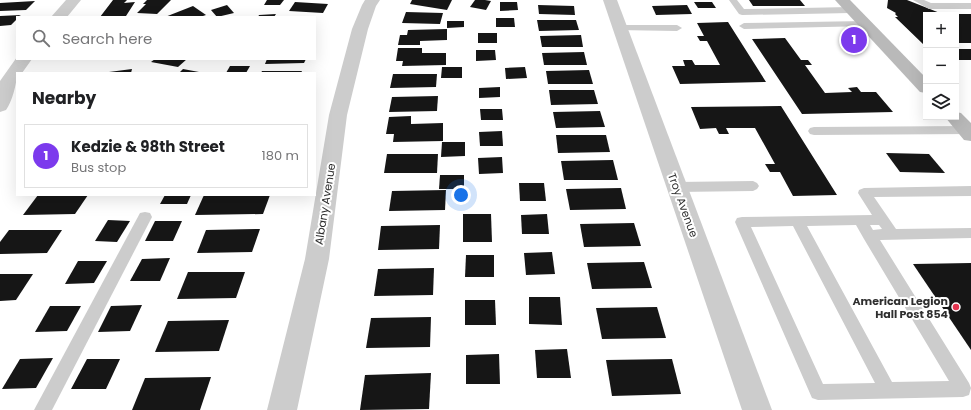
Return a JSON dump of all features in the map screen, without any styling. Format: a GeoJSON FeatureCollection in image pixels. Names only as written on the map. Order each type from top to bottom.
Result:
{"type":"FeatureCollection","features":[{"type":"Feature","properties":{"kind":"main road"},"geometry":{"type":"LineString","coordinates":[[846,5],[923,85]]}},
{"type":"Feature","properties":{"kind":"street"},"geometry":{"type":"LineString","coordinates":[[60,16],[74,0]]}},
{"type":"Feature","properties":{"kind":"street","name":"Albany Avenue"},"geometry":{"type":"LineString","coordinates":[[282,410],[317,259],[338,115],[360,29],[373,0]]}},
{"type":"Feature","properties":{"kind":"street","name":"Troy Avenue"},"geometry":{"type":"LineString","coordinates":[[610,0],[758,410]]}},
{"type":"Feature","properties":{"kind":"street"},"geometry":{"type":"LineString","coordinates":[[0,106],[2,92],[14,71],[23,60]]}},
{"type":"Feature","properties":{"kind":"lane"},"geometry":{"type":"LineString","coordinates":[[734,0],[742,12],[846,5]]}},
{"type":"Feature","properties":{"kind":"lane"},"geometry":{"type":"LineString","coordinates":[[917,0],[929,6],[971,6]]}},
{"type":"Feature","properties":{"kind":"lane"},"geometry":{"type":"LineString","coordinates":[[744,26],[865,24]]}},
{"type":"Feature","properties":{"kind":"lane"},"geometry":{"type":"LineString","coordinates":[[619,28],[677,28]]}},
{"type":"Feature","properties":{"kind":"lane"},"geometry":{"type":"LineString","coordinates":[[814,130],[966,128]]}},
{"type":"Feature","properties":{"kind":"lane"},"geometry":{"type":"LineString","coordinates":[[677,188],[753,186]]}},
{"type":"Feature","properties":{"kind":"lane"},"geometry":{"type":"LineString","coordinates":[[892,234],[864,193],[971,191]]}},
{"type":"Feature","properties":{"kind":"lane"},"geometry":{"type":"LineString","coordinates":[[43,410],[145,217]]}},
{"type":"Feature","properties":{"kind":"lane"},"geometry":{"type":"LineString","coordinates":[[860,220],[967,388]]}},
{"type":"Feature","properties":{"kind":"lane"},"geometry":{"type":"LineString","coordinates":[[882,220],[742,222],[818,392],[967,388]]}},
{"type":"Feature","properties":{"kind":"lane"},"geometry":{"type":"LineString","coordinates":[[797,221],[888,391]]}},
{"type":"Feature","properties":{"kind":"lane"},"geometry":{"type":"LineString","coordinates":[[869,234],[971,233]]}},
{"type":"Feature","properties":{"kind":"building"},"geometry":{"type":"Polygon","coordinates":[[[113,0],[127,0],[124,3],[135,2],[126,16],[101,16],[113,0]]]}},
{"type":"Feature","properties":{"kind":"building"},"geometry":{"type":"Polygon","coordinates":[[[147,0],[171,0],[157,14],[137,13],[146,4],[143,4],[147,0]]]}},
{"type":"Feature","properties":{"kind":"building"},"geometry":{"type":"Polygon","coordinates":[[[267,0],[284,0],[280,5],[264,5],[267,0]]]}},
{"type":"Feature","properties":{"kind":"building"},"geometry":{"type":"Polygon","coordinates":[[[412,0],[452,0],[447,10],[410,4],[412,0]]]}},
{"type":"Feature","properties":{"kind":"building"},"geometry":{"type":"Polygon","coordinates":[[[475,0],[491,1],[486,10],[470,7],[475,0]]]}},
{"type":"Feature","properties":{"kind":"building"},"geometry":{"type":"Polygon","coordinates":[[[749,0],[800,0],[805,6],[753,6],[749,0]]]}},
{"type":"Feature","properties":{"kind":"building"},"geometry":{"type":"Polygon","coordinates":[[[888,0],[907,0],[937,12],[923,12],[923,44],[895,17],[898,17],[895,14],[896,13],[887,8],[888,0]]]}},
{"type":"Feature","properties":{"kind":"building"},"geometry":{"type":"Polygon","coordinates":[[[35,1],[26,10],[0,11],[0,3],[35,1]]]}},
{"type":"Feature","properties":{"kind":"building"},"geometry":{"type":"Polygon","coordinates":[[[295,2],[328,4],[323,13],[289,11],[295,2]]]}},
{"type":"Feature","properties":{"kind":"building"},"geometry":{"type":"Polygon","coordinates":[[[500,2],[517,2],[518,10],[500,11],[500,2]]]}},
{"type":"Feature","properties":{"kind":"building"},"geometry":{"type":"Polygon","coordinates":[[[694,2],[712,2],[716,8],[698,8],[694,2]]]}},
{"type":"Feature","properties":{"kind":"building"},"geometry":{"type":"Polygon","coordinates":[[[227,5],[234,13],[216,16],[211,10],[227,5]]]}},
{"type":"Feature","properties":{"kind":"building"},"geometry":{"type":"Polygon","coordinates":[[[538,5],[574,6],[575,15],[539,14],[538,5]]]}},
{"type":"Feature","properties":{"kind":"building"},"geometry":{"type":"Polygon","coordinates":[[[687,5],[692,14],[656,15],[652,6],[687,5]]]}},
{"type":"Feature","properties":{"kind":"building"},"geometry":{"type":"Polygon","coordinates":[[[193,6],[206,15],[203,16],[168,16],[193,6]]]}},
{"type":"Feature","properties":{"kind":"building"},"geometry":{"type":"Polygon","coordinates":[[[406,12],[443,13],[440,24],[402,23],[406,12]]]}},
{"type":"Feature","properties":{"kind":"building"},"geometry":{"type":"Polygon","coordinates":[[[276,14],[275,16],[259,15],[276,14]]]}},
{"type":"Feature","properties":{"kind":"building"},"geometry":{"type":"Polygon","coordinates":[[[959,14],[971,14],[971,43],[959,43],[959,14]]]}},
{"type":"Feature","properties":{"kind":"building"},"geometry":{"type":"Polygon","coordinates":[[[21,15],[16,16],[16,20],[11,25],[0,26],[0,16],[21,15]]]}},
{"type":"Feature","properties":{"kind":"building"},"geometry":{"type":"Polygon","coordinates":[[[496,18],[514,18],[515,27],[496,27],[496,18]]]}},
{"type":"Feature","properties":{"kind":"building"},"geometry":{"type":"Polygon","coordinates":[[[537,20],[576,20],[579,30],[539,31],[537,20]]]}},
{"type":"Feature","properties":{"kind":"building"},"geometry":{"type":"Polygon","coordinates":[[[447,21],[464,21],[464,27],[447,28],[447,21]]]}},
{"type":"Feature","properties":{"kind":"building"},"geometry":{"type":"Polygon","coordinates":[[[728,22],[766,82],[680,84],[672,66],[685,66],[683,60],[692,60],[695,65],[720,65],[707,41],[700,41],[697,36],[704,36],[697,23],[728,22]]]}},
{"type":"Feature","properties":{"kind":"building"},"geometry":{"type":"Polygon","coordinates":[[[447,29],[447,40],[420,41],[420,45],[398,45],[400,35],[407,35],[408,30],[447,29]]]}},
{"type":"Feature","properties":{"kind":"building"},"geometry":{"type":"Polygon","coordinates":[[[478,33],[497,33],[497,43],[478,43],[478,33]]]}},
{"type":"Feature","properties":{"kind":"building"},"geometry":{"type":"Polygon","coordinates":[[[581,35],[583,47],[542,47],[540,36],[581,35]]]}},
{"type":"Feature","properties":{"kind":"building"},"geometry":{"type":"Polygon","coordinates":[[[785,38],[801,60],[808,60],[812,65],[805,65],[825,93],[852,92],[848,88],[857,87],[861,92],[876,92],[893,112],[802,114],[752,39],[785,38]]]}},
{"type":"Feature","properties":{"kind":"building"},"geometry":{"type":"Polygon","coordinates":[[[398,48],[422,48],[422,53],[446,53],[446,65],[402,66],[403,61],[396,61],[398,48]]]}},
{"type":"Feature","properties":{"kind":"building"},"geometry":{"type":"Polygon","coordinates":[[[959,49],[971,49],[971,60],[959,60],[959,49]]]}},
{"type":"Feature","properties":{"kind":"building"},"geometry":{"type":"Polygon","coordinates":[[[476,50],[495,50],[496,60],[476,61],[476,50]]]}},
{"type":"Feature","properties":{"kind":"building"},"geometry":{"type":"Polygon","coordinates":[[[584,52],[587,65],[544,65],[542,53],[584,52]]]}},
{"type":"Feature","properties":{"kind":"building"},"geometry":{"type":"Polygon","coordinates":[[[154,60],[186,60],[178,67],[151,62],[154,60]]]}},
{"type":"Feature","properties":{"kind":"building"},"geometry":{"type":"Polygon","coordinates":[[[267,60],[306,60],[304,63],[265,64],[267,60]]]}},
{"type":"Feature","properties":{"kind":"building"},"geometry":{"type":"Polygon","coordinates":[[[230,66],[250,66],[247,72],[227,72],[230,66]]]}},
{"type":"Feature","properties":{"kind":"building"},"geometry":{"type":"Polygon","coordinates":[[[442,67],[462,67],[462,78],[441,78],[442,67]]]}},
{"type":"Feature","properties":{"kind":"building"},"geometry":{"type":"Polygon","coordinates":[[[525,67],[527,78],[506,79],[505,68],[525,67]]]}},
{"type":"Feature","properties":{"kind":"building"},"geometry":{"type":"Polygon","coordinates":[[[132,69],[131,72],[109,72],[132,69]]]}},
{"type":"Feature","properties":{"kind":"building"},"geometry":{"type":"Polygon","coordinates":[[[183,69],[199,72],[180,72],[183,69]]]}},
{"type":"Feature","properties":{"kind":"building"},"geometry":{"type":"Polygon","coordinates":[[[589,70],[593,84],[548,84],[546,71],[589,70]]]}},
{"type":"Feature","properties":{"kind":"building"},"geometry":{"type":"Polygon","coordinates":[[[262,71],[302,71],[302,72],[262,71]]]}},
{"type":"Feature","properties":{"kind":"building"},"geometry":{"type":"Polygon","coordinates":[[[393,74],[437,74],[436,87],[390,88],[393,74]]]}},
{"type":"Feature","properties":{"kind":"building"},"geometry":{"type":"Polygon","coordinates":[[[500,87],[500,97],[479,98],[479,88],[500,87]]]}},
{"type":"Feature","properties":{"kind":"building"},"geometry":{"type":"Polygon","coordinates":[[[549,90],[594,90],[598,104],[551,105],[549,90]]]}},
{"type":"Feature","properties":{"kind":"building"},"geometry":{"type":"Polygon","coordinates":[[[438,96],[437,111],[389,112],[392,97],[438,96]]]}},
{"type":"Feature","properties":{"kind":"building"},"geometry":{"type":"Polygon","coordinates":[[[781,106],[837,195],[793,196],[780,172],[770,172],[765,164],[775,164],[755,128],[726,128],[729,134],[719,134],[716,128],[700,129],[691,107],[781,106]]]}},
{"type":"Feature","properties":{"kind":"building"},"geometry":{"type":"Polygon","coordinates":[[[480,109],[502,109],[503,120],[481,120],[480,109]]]}},
{"type":"Feature","properties":{"kind":"building"},"geometry":{"type":"Polygon","coordinates":[[[600,111],[605,127],[556,128],[553,112],[600,111]]]}},
{"type":"Feature","properties":{"kind":"building"},"geometry":{"type":"Polygon","coordinates":[[[411,116],[411,124],[443,123],[443,141],[393,142],[394,134],[386,134],[389,117],[411,116]]]}},
{"type":"Feature","properties":{"kind":"building"},"geometry":{"type":"Polygon","coordinates":[[[502,131],[503,146],[480,146],[479,132],[502,131]]]}},
{"type":"Feature","properties":{"kind":"building"},"geometry":{"type":"Polygon","coordinates":[[[556,135],[606,135],[610,152],[558,153],[556,135]]]}},
{"type":"Feature","properties":{"kind":"building"},"geometry":{"type":"Polygon","coordinates":[[[442,142],[465,142],[465,156],[441,157],[442,142]]]}},
{"type":"Feature","properties":{"kind":"building"},"geometry":{"type":"Polygon","coordinates":[[[886,153],[929,154],[945,173],[900,172],[886,153]]]}},
{"type":"Feature","properties":{"kind":"building"},"geometry":{"type":"Polygon","coordinates":[[[387,154],[438,154],[437,173],[384,173],[387,154]]]}},
{"type":"Feature","properties":{"kind":"building"},"geometry":{"type":"Polygon","coordinates":[[[502,157],[503,173],[479,174],[478,158],[502,157]]]}},
{"type":"Feature","properties":{"kind":"building"},"geometry":{"type":"Polygon","coordinates":[[[613,160],[618,180],[564,180],[561,161],[613,160]]]}},
{"type":"Feature","properties":{"kind":"building"},"geometry":{"type":"Polygon","coordinates":[[[440,175],[464,175],[464,189],[439,189],[440,175]]]}},
{"type":"Feature","properties":{"kind":"building"},"geometry":{"type":"Polygon","coordinates":[[[519,183],[544,183],[546,201],[520,201],[519,183]]]}},
{"type":"Feature","properties":{"kind":"building"},"geometry":{"type":"Polygon","coordinates":[[[621,188],[626,209],[570,210],[566,189],[621,188]]]}},
{"type":"Feature","properties":{"kind":"building"},"geometry":{"type":"Polygon","coordinates":[[[446,190],[445,210],[389,211],[392,191],[446,190]]]}},
{"type":"Feature","properties":{"kind":"building"},"geometry":{"type":"Polygon","coordinates":[[[37,196],[87,196],[75,214],[23,215],[37,196]]]}},
{"type":"Feature","properties":{"kind":"building"},"geometry":{"type":"Polygon","coordinates":[[[164,196],[191,196],[187,204],[160,204],[164,196]]]}},
{"type":"Feature","properties":{"kind":"building"},"geometry":{"type":"Polygon","coordinates":[[[204,196],[270,196],[263,214],[195,215],[204,196]]]}},
{"type":"Feature","properties":{"kind":"building"},"geometry":{"type":"Polygon","coordinates":[[[463,214],[491,214],[492,242],[463,242],[463,214]]]}},
{"type":"Feature","properties":{"kind":"building"},"geometry":{"type":"Polygon","coordinates":[[[547,214],[549,234],[522,234],[521,215],[547,214]]]}},
{"type":"Feature","properties":{"kind":"building"},"geometry":{"type":"Polygon","coordinates":[[[108,220],[130,221],[117,242],[95,241],[108,220]]]}},
{"type":"Feature","properties":{"kind":"building"},"geometry":{"type":"Polygon","coordinates":[[[155,221],[182,221],[173,241],[145,241],[155,221]]]}},
{"type":"Feature","properties":{"kind":"building"},"geometry":{"type":"Polygon","coordinates":[[[634,223],[641,246],[584,247],[580,224],[634,223]]]}},
{"type":"Feature","properties":{"kind":"building"},"geometry":{"type":"Polygon","coordinates":[[[440,225],[439,249],[378,250],[381,226],[440,225]]]}},
{"type":"Feature","properties":{"kind":"building"},"geometry":{"type":"Polygon","coordinates":[[[260,229],[252,252],[197,253],[206,230],[260,229]]]}},
{"type":"Feature","properties":{"kind":"building"},"geometry":{"type":"Polygon","coordinates":[[[9,230],[62,230],[47,253],[0,254],[0,242],[9,230]]]}},
{"type":"Feature","properties":{"kind":"building"},"geometry":{"type":"Polygon","coordinates":[[[552,252],[555,274],[526,275],[524,253],[552,252]]]}},
{"type":"Feature","properties":{"kind":"building"},"geometry":{"type":"Polygon","coordinates":[[[466,255],[494,255],[494,277],[465,277],[466,255]]]}},
{"type":"Feature","properties":{"kind":"building"},"geometry":{"type":"Polygon","coordinates":[[[170,258],[160,281],[130,281],[142,259],[170,258]]]}},
{"type":"Feature","properties":{"kind":"building"},"geometry":{"type":"Polygon","coordinates":[[[78,261],[107,261],[94,283],[65,284],[78,261]]]}},
{"type":"Feature","properties":{"kind":"building"},"geometry":{"type":"Polygon","coordinates":[[[644,262],[652,288],[592,289],[587,263],[644,262]]]}},
{"type":"Feature","properties":{"kind":"building","name":"American Legion Hall Post 854"},"geometry":{"type":"Polygon","coordinates":[[[971,263],[971,350],[913,264],[971,263]]]}},
{"type":"Feature","properties":{"kind":"building"},"geometry":{"type":"Polygon","coordinates":[[[434,268],[433,295],[374,296],[378,269],[434,268]]]}},
{"type":"Feature","properties":{"kind":"building"},"geometry":{"type":"Polygon","coordinates":[[[188,272],[245,272],[236,298],[177,299],[188,272]]]}},
{"type":"Feature","properties":{"kind":"building"},"geometry":{"type":"Polygon","coordinates":[[[0,274],[33,274],[16,300],[0,301],[0,274]]]}},
{"type":"Feature","properties":{"kind":"building"},"geometry":{"type":"Polygon","coordinates":[[[529,297],[560,297],[562,325],[529,324],[529,297]]]}},
{"type":"Feature","properties":{"kind":"building"},"geometry":{"type":"Polygon","coordinates":[[[465,300],[495,300],[496,325],[465,325],[465,300]]]}},
{"type":"Feature","properties":{"kind":"building"},"geometry":{"type":"Polygon","coordinates":[[[142,305],[130,331],[98,332],[111,306],[142,305]]]}},
{"type":"Feature","properties":{"kind":"building"},"geometry":{"type":"Polygon","coordinates":[[[50,306],[81,306],[67,331],[35,332],[50,306]]]}},
{"type":"Feature","properties":{"kind":"building"},"geometry":{"type":"Polygon","coordinates":[[[657,307],[666,338],[602,339],[596,308],[657,307]]]}},
{"type":"Feature","properties":{"kind":"building"},"geometry":{"type":"Polygon","coordinates":[[[431,317],[430,347],[366,348],[371,318],[431,317]]]}},
{"type":"Feature","properties":{"kind":"building"},"geometry":{"type":"Polygon","coordinates":[[[229,320],[219,351],[155,352],[168,321],[229,320]]]}},
{"type":"Feature","properties":{"kind":"building"},"geometry":{"type":"Polygon","coordinates":[[[567,349],[571,378],[537,378],[535,350],[567,349]]]}},
{"type":"Feature","properties":{"kind":"building"},"geometry":{"type":"Polygon","coordinates":[[[499,354],[500,384],[466,384],[466,355],[499,354]]]}},
{"type":"Feature","properties":{"kind":"building"},"geometry":{"type":"Polygon","coordinates":[[[53,358],[36,388],[2,389],[20,359],[53,358]]]}},
{"type":"Feature","properties":{"kind":"building"},"geometry":{"type":"Polygon","coordinates":[[[87,359],[120,359],[106,389],[71,389],[87,359]]]}},
{"type":"Feature","properties":{"kind":"building"},"geometry":{"type":"Polygon","coordinates":[[[672,359],[681,394],[612,396],[606,360],[672,359]]]}},
{"type":"Feature","properties":{"kind":"building"},"geometry":{"type":"Polygon","coordinates":[[[431,373],[429,409],[360,410],[365,375],[431,373]]]}},
{"type":"Feature","properties":{"kind":"building"},"geometry":{"type":"Polygon","coordinates":[[[211,377],[200,410],[132,410],[145,378],[211,377]]]}},
{"type":"Feature","properties":{"kind":"place","name":"Kedzie & 98th Street"},"geometry":{"type":"Point","coordinates":[854,40]}},
{"type":"Feature","properties":{"kind":"place","name":"American Legion Hall Post 854"},"geometry":{"type":"Point","coordinates":[956,307]}}]}
